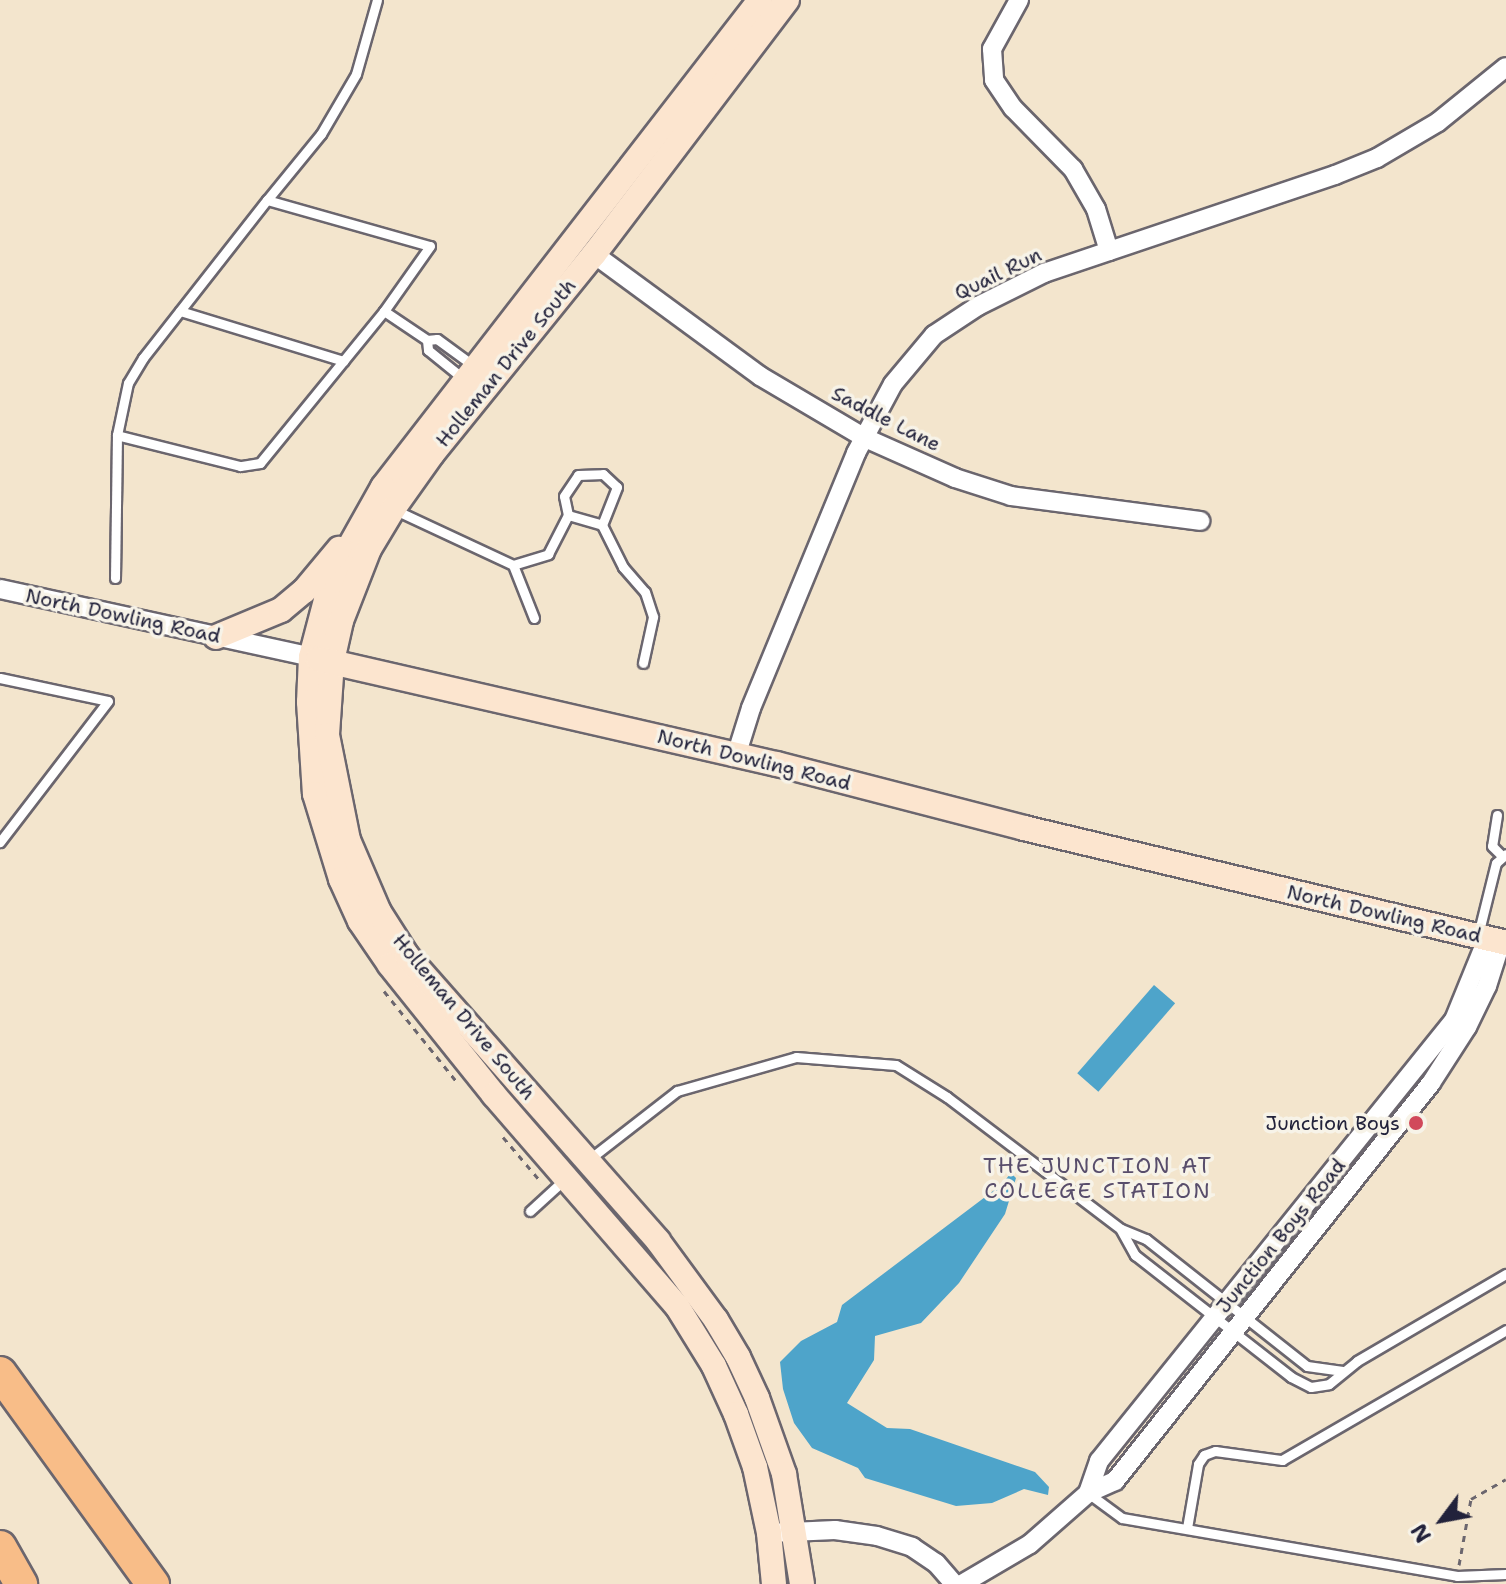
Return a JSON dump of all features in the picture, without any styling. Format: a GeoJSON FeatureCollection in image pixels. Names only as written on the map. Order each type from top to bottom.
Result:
{"type":"FeatureCollection","features":[{"type":"Feature","properties":{"kind":"highway"},"geometry":{"type":"LineString","coordinates":[[0,1373],[153,1584]]}},
{"type":"Feature","properties":{"kind":"highway"},"geometry":{"type":"LineString","coordinates":[[0,1547],[21,1584]]}},
{"type":"Feature","properties":{"kind":"street","name":"Holleman Drive South"},"geometry":{"type":"LineString","coordinates":[[322,659],[326,600],[363,519],[469,372],[760,0]]}},
{"type":"Feature","properties":{"kind":"street","name":"Holleman Drive South"},"geometry":{"type":"LineString","coordinates":[[774,1584],[769,1533],[755,1467],[714,1366],[677,1306],[434,1021],[360,921],[341,879],[315,794],[309,702],[322,659],[352,587],[369,549],[393,509],[432,454],[594,254],[787,0]]}},
{"type":"Feature","properties":{"kind":"street"},"geometry":{"type":"LineString","coordinates":[[1019,0],[992,49],[994,80],[1013,108],[1062,155],[1077,176],[1096,209],[1109,251]]}},
{"type":"Feature","properties":{"kind":"street","name":"Quail Run"},"geometry":{"type":"LineString","coordinates":[[736,756],[751,708],[863,437],[886,394],[916,354],[955,320],[1016,285],[1377,158],[1438,122],[1506,67]]}},
{"type":"Feature","properties":{"kind":"street","name":"Saddle Lane"},"geometry":{"type":"LineString","coordinates":[[594,254],[749,368],[863,437],[955,478],[1011,496],[1200,521]]}},
{"type":"Feature","properties":{"kind":"street"},"geometry":{"type":"LineString","coordinates":[[216,637],[281,610],[304,591],[363,519]]}},
{"type":"Feature","properties":{"kind":"street","name":"North Dowling Road"},"geometry":{"type":"LineString","coordinates":[[0,589],[322,659],[736,756],[1493,940]]}},
{"type":"Feature","properties":{"kind":"street","name":"Junction Boys Road"},"geometry":{"type":"LineString","coordinates":[[1088,1493],[1099,1461],[1454,1020],[1493,940]]}},
{"type":"Feature","properties":{"kind":"street","name":"Junction Boys Road"},"geometry":{"type":"LineString","coordinates":[[962,1584],[1030,1544],[1088,1493],[1115,1481],[1431,1083],[1467,1027],[1487,986],[1493,940]]}},
{"type":"Feature","properties":{"kind":"street","name":"Holleman Drive South"},"geometry":{"type":"LineString","coordinates":[[568,1177],[658,1241],[716,1320],[738,1357],[774,1440],[794,1530],[802,1584]]}},
{"type":"Feature","properties":{"kind":"street"},"geometry":{"type":"LineString","coordinates":[[769,1533],[794,1530],[877,1536],[912,1547],[936,1563],[954,1584]]}},
{"type":"Feature","properties":{"kind":"lane"},"geometry":{"type":"LineString","coordinates":[[115,578],[113,518],[117,435],[128,383],[180,311],[321,134],[356,74],[377,0]]}},
{"type":"Feature","properties":{"kind":"lane"},"geometry":{"type":"LineString","coordinates":[[117,435],[249,467],[260,463],[384,311],[430,246],[267,200]]}},
{"type":"Feature","properties":{"kind":"lane"},"geometry":{"type":"LineString","coordinates":[[180,311],[344,361]]}},
{"type":"Feature","properties":{"kind":"lane"},"geometry":{"type":"LineString","coordinates":[[384,311],[427,340],[437,339],[469,372]]}},
{"type":"Feature","properties":{"kind":"lane"},"geometry":{"type":"LineString","coordinates":[[427,340],[428,350],[469,372]]}},
{"type":"Feature","properties":{"kind":"lane"},"geometry":{"type":"LineString","coordinates":[[393,509],[513,565],[548,554],[568,515],[564,496],[578,475],[603,474],[617,487],[602,525]]}},
{"type":"Feature","properties":{"kind":"lane"},"geometry":{"type":"LineString","coordinates":[[568,515],[602,525],[623,567],[645,592],[653,617],[643,663]]}},
{"type":"Feature","properties":{"kind":"lane"},"geometry":{"type":"LineString","coordinates":[[513,565],[534,618]]}},
{"type":"Feature","properties":{"kind":"lane"},"geometry":{"type":"LineString","coordinates":[[0,678],[108,701],[0,842]]}},
{"type":"Feature","properties":{"kind":"lane"},"geometry":{"type":"LineString","coordinates":[[1493,940],[1496,863],[1504,855],[1492,846],[1497,815]]}},
{"type":"Feature","properties":{"kind":"lane"},"geometry":{"type":"LineString","coordinates":[[530,1211],[677,1091],[796,1057],[896,1065],[947,1097],[1121,1229],[1146,1239],[1228,1304],[1238,1325],[1299,1383],[1311,1387],[1329,1384],[1343,1371],[1506,1274]]}},
{"type":"Feature","properties":{"kind":"lane"},"geometry":{"type":"LineString","coordinates":[[1121,1229],[1135,1255],[1216,1319],[1238,1325],[1307,1366],[1343,1371]]}},
{"type":"Feature","properties":{"kind":"lane"},"geometry":{"type":"LineString","coordinates":[[1164,1278],[1176,1263]]}},
{"type":"Feature","properties":{"kind":"lane"},"geometry":{"type":"LineString","coordinates":[[1187,1528],[1198,1464],[1204,1455],[1215,1451],[1282,1460],[1506,1330]]}},
{"type":"Feature","properties":{"kind":"lane"},"geometry":{"type":"LineString","coordinates":[[1299,1383],[1307,1366]]}},
{"type":"Feature","properties":{"kind":"lane"},"geometry":{"type":"LineString","coordinates":[[1088,1493],[1122,1518],[1457,1580],[1506,1574]]}},
{"type":"Feature","properties":{"kind":"path"},"geometry":{"type":"LineString","coordinates":[[377,981],[460,1086]]}},
{"type":"Feature","properties":{"kind":"path"},"geometry":{"type":"LineString","coordinates":[[500,1134],[568,1177]]}},
{"type":"Feature","properties":{"kind":"path"},"geometry":{"type":"LineString","coordinates":[[1457,1580],[1471,1499],[1506,1479]]}},
{"type":"Feature","properties":{"kind":"water"},"geometry":{"type":"Polygon","coordinates":[[[1154,985],[1175,1003],[1098,1092],[1077,1073],[1154,985]]]}},
{"type":"Feature","properties":{"kind":"water"},"geometry":{"type":"Polygon","coordinates":[[[1011,1173],[1016,1178],[1005,1214],[959,1283],[921,1323],[875,1336],[874,1360],[847,1403],[887,1428],[910,1429],[1035,1472],[1049,1487],[1048,1495],[1024,1489],[992,1503],[956,1506],[865,1478],[858,1468],[812,1448],[794,1423],[783,1389],[780,1362],[801,1341],[837,1322],[842,1305],[1001,1185],[1011,1173]]]}},
{"type":"Feature","properties":{"kind":"place","name":"Junction Boys"},"geometry":{"type":"Point","coordinates":[1416,1123]}},
{"type":"Feature","properties":{"kind":"district","name":"THE JUNCTION AT COLLEGE STATION"},"geometry":{"type":"Point","coordinates":[1098,1178]}}]}
